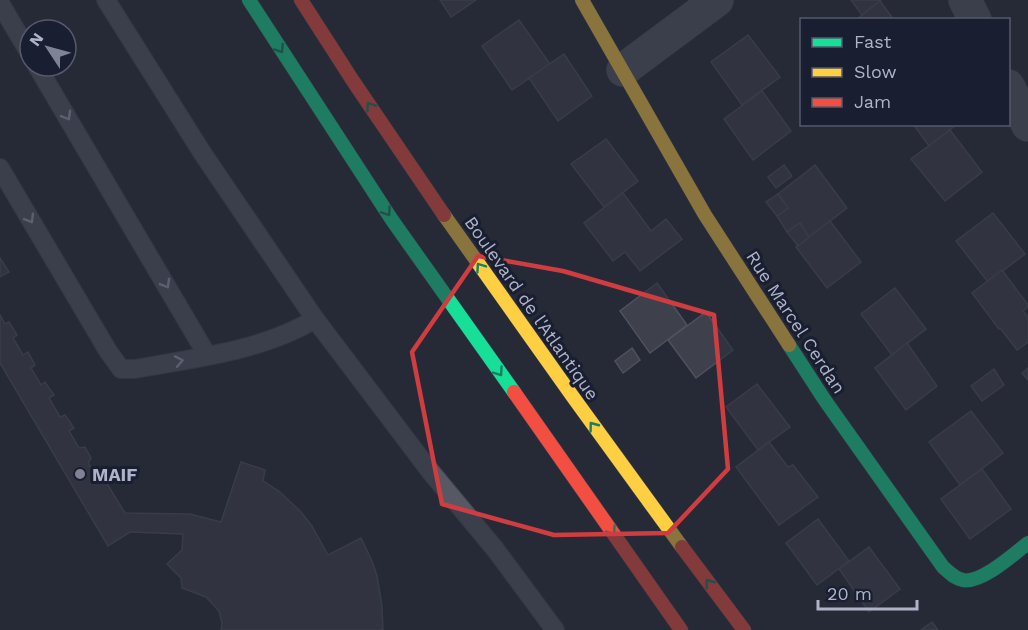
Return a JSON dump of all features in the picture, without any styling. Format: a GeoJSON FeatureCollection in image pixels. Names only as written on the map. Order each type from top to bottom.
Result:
{"type":"FeatureCollection","features":[{"type":"Feature","properties":{"kind":"main road"},"geometry":{"type":"LineString","coordinates":[[249,0],[392,220],[681,630]]}},
{"type":"Feature","properties":{"kind":"main road","name":"Boulevard de l'Atlantique"},"geometry":{"type":"LineString","coordinates":[[301,0],[437,206],[586,417],[744,630]]}},
{"type":"Feature","properties":{"kind":"main road","name":"Rue Marcel Cerdan"},"geometry":{"type":"LineString","coordinates":[[582,0],[705,215],[824,399],[943,567],[951,576],[960,580],[980,579],[1028,543]]}},
{"type":"Feature","properties":{"kind":"street"},"geometry":{"type":"LineString","coordinates":[[623,70],[717,0]]}},
{"type":"Feature","properties":{"kind":"street"},"geometry":{"type":"LineString","coordinates":[[965,0],[974,18]]}},
{"type":"Feature","properties":{"kind":"street"},"geometry":{"type":"LineString","coordinates":[[1010,90],[1028,125]]}},
{"type":"Feature","properties":{"kind":"lane"},"geometry":{"type":"LineString","coordinates":[[106,0],[203,154],[315,319],[430,471],[495,549],[555,630]]}},
{"type":"Feature","properties":{"kind":"lane"},"geometry":{"type":"LineString","coordinates":[[0,3],[18,34]]}},
{"type":"Feature","properties":{"kind":"lane"},"geometry":{"type":"LineString","coordinates":[[44,78],[207,355]]}},
{"type":"Feature","properties":{"kind":"lane"},"geometry":{"type":"LineString","coordinates":[[0,168],[102,341],[121,369],[135,369],[264,343],[299,329],[315,319]]}},
{"type":"Feature","properties":{"kind":"highlighted area"},"geometry":{"type":"Polygon","coordinates":[[[478,256],[563,271],[714,315],[728,469],[668,533],[554,535],[442,504],[412,352],[478,256]]]}},
{"type":"Feature","properties":{"kind":"building"},"geometry":{"type":"Polygon","coordinates":[[[440,0],[476,0],[451,17],[440,0]]]}},
{"type":"Feature","properties":{"kind":"building"},"geometry":{"type":"Polygon","coordinates":[[[851,0],[881,0],[862,15],[851,0]]]}},
{"type":"Feature","properties":{"kind":"building"},"geometry":{"type":"Polygon","coordinates":[[[880,1],[893,18],[858,18],[880,1]]]}},
{"type":"Feature","properties":{"kind":"building"},"geometry":{"type":"Polygon","coordinates":[[[519,20],[550,64],[512,90],[482,46],[519,20]]]}},
{"type":"Feature","properties":{"kind":"building"},"geometry":{"type":"Polygon","coordinates":[[[748,35],[780,77],[742,105],[711,62],[748,35]]]}},
{"type":"Feature","properties":{"kind":"building"},"geometry":{"type":"Polygon","coordinates":[[[564,54],[592,96],[558,121],[529,78],[564,54]]]}},
{"type":"Feature","properties":{"kind":"building"},"geometry":{"type":"Polygon","coordinates":[[[762,91],[791,131],[753,160],[724,119],[762,91]]]}},
{"type":"Feature","properties":{"kind":"building"},"geometry":{"type":"Polygon","coordinates":[[[914,126],[954,126],[929,146],[914,126]]]}},
{"type":"Feature","properties":{"kind":"building"},"geometry":{"type":"Polygon","coordinates":[[[950,130],[982,172],[945,201],[911,159],[950,130]]]}},
{"type":"Feature","properties":{"kind":"building"},"geometry":{"type":"Polygon","coordinates":[[[606,139],[638,181],[604,207],[571,164],[606,139]]]}},
{"type":"Feature","properties":{"kind":"building"},"geometry":{"type":"Polygon","coordinates":[[[784,165],[792,176],[776,188],[768,177],[784,165]]]}},
{"type":"Feature","properties":{"kind":"building"},"geometry":{"type":"Polygon","coordinates":[[[815,165],[847,208],[809,237],[800,223],[787,232],[777,216],[788,208],[778,194],[815,165]]]}},
{"type":"Feature","properties":{"kind":"building"},"geometry":{"type":"Polygon","coordinates":[[[623,193],[651,231],[666,219],[682,239],[640,271],[625,252],[613,261],[584,223],[623,193]]]}},
{"type":"Feature","properties":{"kind":"building"},"geometry":{"type":"Polygon","coordinates":[[[778,194],[788,208],[777,216],[766,202],[778,194]]]}},
{"type":"Feature","properties":{"kind":"building"},"geometry":{"type":"Polygon","coordinates":[[[993,213],[1025,254],[988,282],[956,241],[993,213]]]}},
{"type":"Feature","properties":{"kind":"building"},"geometry":{"type":"Polygon","coordinates":[[[830,221],[861,262],[827,288],[796,247],[830,221]]]}},
{"type":"Feature","properties":{"kind":"building"},"geometry":{"type":"Polygon","coordinates":[[[800,223],[809,237],[798,246],[787,232],[800,223]]]}},
{"type":"Feature","properties":{"kind":"building"},"geometry":{"type":"Polygon","coordinates":[[[0,258],[9,272],[0,277],[0,258]]]}},
{"type":"Feature","properties":{"kind":"building"},"geometry":{"type":"Polygon","coordinates":[[[1002,270],[1028,305],[1023,311],[1028,317],[1028,342],[1017,350],[972,293],[1002,270]]]}},
{"type":"Feature","properties":{"kind":"building"},"geometry":{"type":"Polygon","coordinates":[[[657,283],[687,325],[650,353],[620,311],[657,283]]]}},
{"type":"Feature","properties":{"kind":"building"},"geometry":{"type":"Polygon","coordinates":[[[895,288],[926,329],[892,355],[861,314],[895,288]]]}},
{"type":"Feature","properties":{"kind":"building"},"geometry":{"type":"Polygon","coordinates":[[[706,312],[733,350],[696,378],[668,340],[706,312]]]}},
{"type":"Feature","properties":{"kind":"building","name":"MAIF"},"geometry":{"type":"Polygon","coordinates":[[[0,315],[5,324],[9,322],[17,335],[13,338],[23,355],[28,352],[35,365],[31,368],[41,385],[45,382],[54,395],[49,398],[60,417],[65,415],[74,428],[69,431],[79,448],[85,447],[91,458],[88,463],[97,477],[103,477],[125,513],[190,514],[221,522],[241,462],[265,470],[263,481],[280,492],[301,512],[312,526],[328,555],[361,538],[377,576],[383,630],[221,630],[219,611],[206,597],[182,588],[181,578],[167,564],[182,550],[183,534],[130,532],[108,546],[0,363],[0,315]]]}},
{"type":"Feature","properties":{"kind":"building"},"geometry":{"type":"Polygon","coordinates":[[[907,343],[937,386],[906,410],[875,368],[907,343]]]}},
{"type":"Feature","properties":{"kind":"building"},"geometry":{"type":"Polygon","coordinates":[[[632,348],[640,360],[623,373],[615,361],[632,348]]]}},
{"type":"Feature","properties":{"kind":"building"},"geometry":{"type":"Polygon","coordinates":[[[1028,368],[1028,380],[1022,373],[1028,368]]]}},
{"type":"Feature","properties":{"kind":"building"},"geometry":{"type":"Polygon","coordinates":[[[994,369],[1004,385],[982,401],[971,386],[994,369]]]}},
{"type":"Feature","properties":{"kind":"building"},"geometry":{"type":"Polygon","coordinates":[[[757,384],[790,427],[758,450],[726,407],[757,384]]]}},
{"type":"Feature","properties":{"kind":"building"},"geometry":{"type":"Polygon","coordinates":[[[971,411],[1003,453],[960,485],[929,442],[971,411]]]}},
{"type":"Feature","properties":{"kind":"building"},"geometry":{"type":"Polygon","coordinates":[[[769,442],[788,467],[793,465],[818,497],[779,525],[736,467],[769,442]]]}},
{"type":"Feature","properties":{"kind":"building"},"geometry":{"type":"Polygon","coordinates":[[[982,469],[1011,509],[970,539],[941,499],[982,469]]]}},
{"type":"Feature","properties":{"kind":"building"},"geometry":{"type":"Polygon","coordinates":[[[818,519],[849,561],[817,585],[786,543],[818,519]]]}},
{"type":"Feature","properties":{"kind":"building"},"geometry":{"type":"Polygon","coordinates":[[[869,547],[900,589],[869,612],[839,569],[869,547]]]}},
{"type":"Feature","properties":{"kind":"building"},"geometry":{"type":"Polygon","coordinates":[[[932,622],[938,630],[921,630],[932,622]]]}},
{"type":"Feature","properties":{"kind":"traffic: fast"},"geometry":{"type":"LineString","coordinates":[[249,0],[392,220],[514,392]]}},
{"type":"Feature","properties":{"kind":"traffic: fast"},"geometry":{"type":"LineString","coordinates":[[789,345],[824,399],[943,567],[950,573],[963,580],[979,577],[997,567],[1028,543]]}},
{"type":"Feature","properties":{"kind":"traffic: slow"},"geometry":{"type":"LineString","coordinates":[[582,0],[705,215],[789,345]]}},
{"type":"Feature","properties":{"kind":"traffic: slow"},"geometry":{"type":"LineString","coordinates":[[444,215],[682,547]]}},
{"type":"Feature","properties":{"kind":"traffic: jam"},"geometry":{"type":"LineString","coordinates":[[301,0],[444,215]]}},
{"type":"Feature","properties":{"kind":"traffic: jam"},"geometry":{"type":"LineString","coordinates":[[514,392],[681,630]]}},
{"type":"Feature","properties":{"kind":"traffic: jam"},"geometry":{"type":"LineString","coordinates":[[682,547],[744,630]]}},
{"type":"Feature","properties":{"kind":"place","name":"MAIF"},"geometry":{"type":"Point","coordinates":[80,474]}}]}
